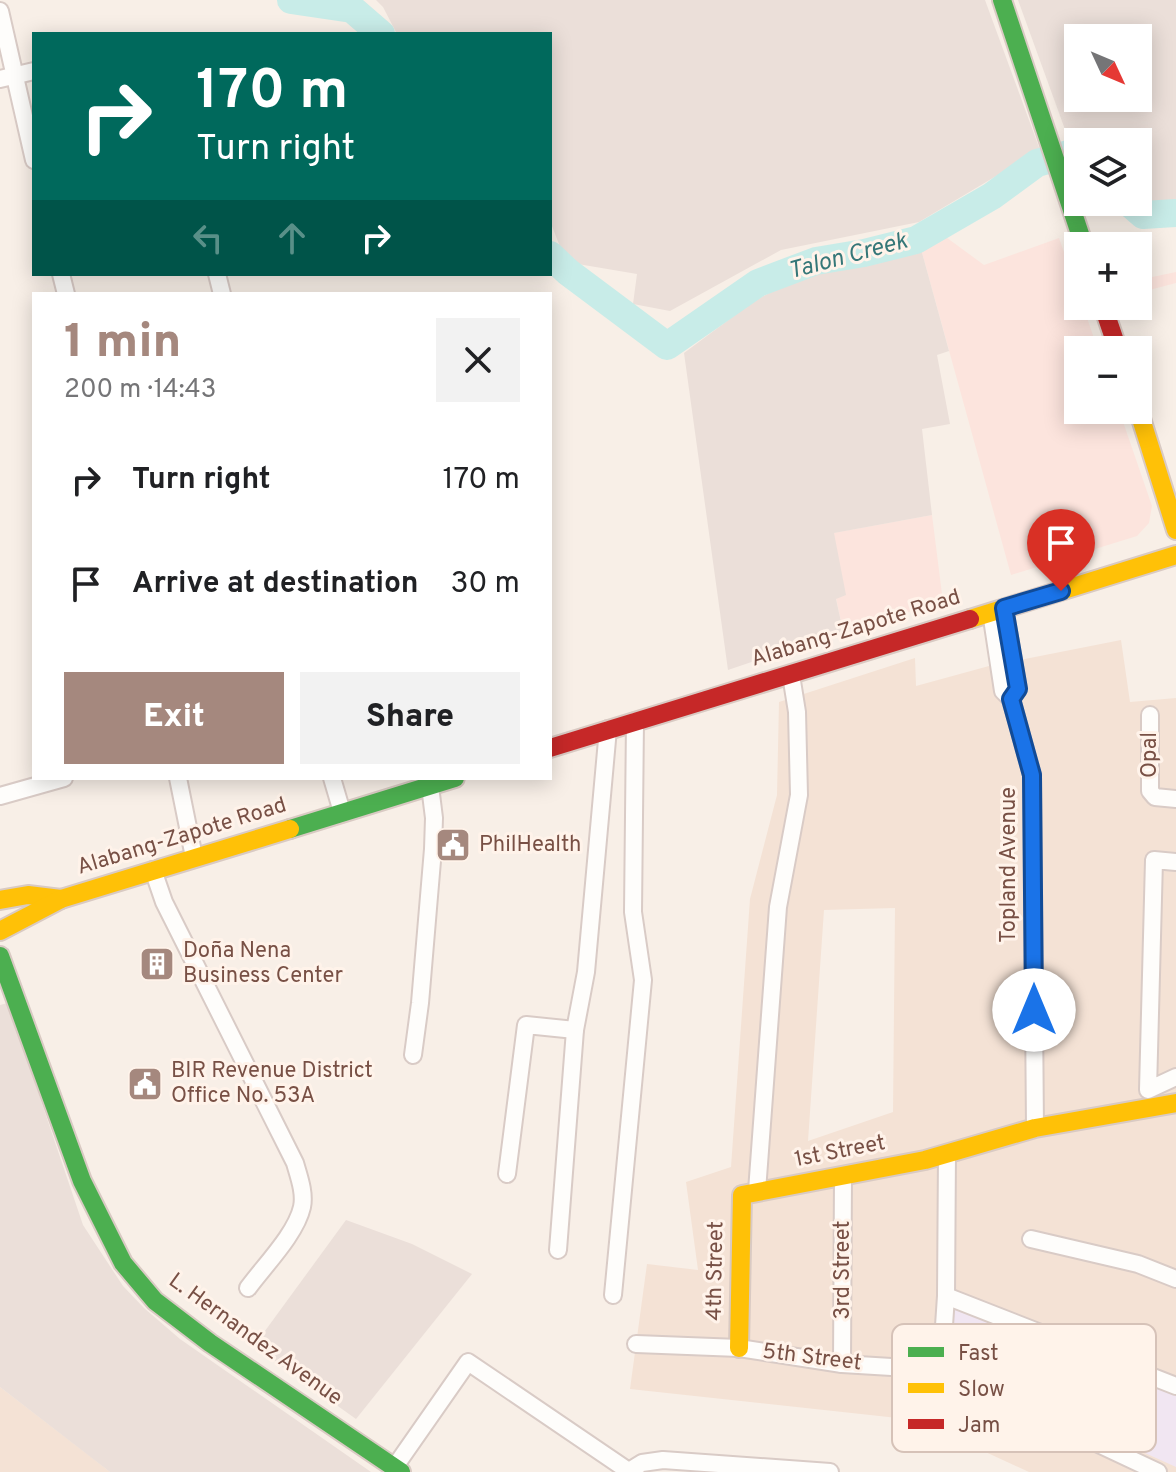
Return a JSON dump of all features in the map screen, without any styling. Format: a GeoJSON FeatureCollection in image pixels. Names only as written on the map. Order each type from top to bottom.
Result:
{"type":"FeatureCollection","features":[{"type":"Feature","properties":{"kind":"main road"},"geometry":{"type":"LineString","coordinates":[[1002,0],[1080,232]]}},
{"type":"Feature","properties":{"kind":"main road"},"geometry":{"type":"LineString","coordinates":[[1143,424],[1176,530]]}},
{"type":"Feature","properties":{"kind":"main road","name":"Alabang-Zapote Road"},"geometry":{"type":"LineString","coordinates":[[552,747],[1176,555]]}},
{"type":"Feature","properties":{"kind":"main road","name":"Alabang-Zapote Road"},"geometry":{"type":"LineString","coordinates":[[0,931],[61,899],[449,780]]}},
{"type":"Feature","properties":{"kind":"main road","name":"Alabang-Zapote Road"},"geometry":{"type":"LineString","coordinates":[[0,900],[28,895],[61,899]]}},
{"type":"Feature","properties":{"kind":"main road","name":"L. Hernandez Avenue"},"geometry":{"type":"LineString","coordinates":[[0,956],[82,1181],[123,1263],[166,1310],[395,1471]]}},
{"type":"Feature","properties":{"kind":"main road"},"geometry":{"type":"LineString","coordinates":[[947,1153],[1035,1128],[1176,1103]]}},
{"type":"Feature","properties":{"kind":"main road","name":"1st Street"},"geometry":{"type":"LineString","coordinates":[[749,1193],[947,1153]]}},
{"type":"Feature","properties":{"kind":"main road","name":"4th Street"},"geometry":{"type":"LineString","coordinates":[[739,1348],[749,1193]]}},
{"type":"Feature","properties":{"kind":"street"},"geometry":{"type":"LineString","coordinates":[[0,11],[8,78],[32,154]]}},
{"type":"Feature","properties":{"kind":"street"},"geometry":{"type":"LineString","coordinates":[[8,78],[32,72]]}},
{"type":"Feature","properties":{"kind":"street","name":"Topland Avenue"},"geometry":{"type":"LineString","coordinates":[[998,610],[1002,640],[1018,689],[1011,699],[1032,775],[1035,1128]]}},
{"type":"Feature","properties":{"kind":"street"},"geometry":{"type":"LineString","coordinates":[[749,1193],[778,907],[799,795],[797,712],[791,675]]}},
{"type":"Feature","properties":{"kind":"street","name":"Opal"},"geometry":{"type":"LineString","coordinates":[[1150,715],[1152,795],[1176,799]]}},
{"type":"Feature","properties":{"kind":"street"},"geometry":{"type":"LineString","coordinates":[[613,1295],[643,980],[633,912],[635,721]]}},
{"type":"Feature","properties":{"kind":"street"},"geometry":{"type":"LineString","coordinates":[[558,1250],[575,1030],[586,972],[608,729]]}},
{"type":"Feature","properties":{"kind":"street"},"geometry":{"type":"LineString","coordinates":[[0,796],[57,780]]}},
{"type":"Feature","properties":{"kind":"street"},"geometry":{"type":"LineString","coordinates":[[178,780],[194,857]]}},
{"type":"Feature","properties":{"kind":"street"},"geometry":{"type":"LineString","coordinates":[[333,780],[342,812]]}},
{"type":"Feature","properties":{"kind":"street"},"geometry":{"type":"LineString","coordinates":[[413,1055],[434,831],[430,786]]}},
{"type":"Feature","properties":{"kind":"street"},"geometry":{"type":"LineString","coordinates":[[1176,862],[1154,860],[1148,1090],[1176,1077]]}},
{"type":"Feature","properties":{"kind":"street"},"geometry":{"type":"LineString","coordinates":[[153,870],[164,902],[295,1163],[302,1186],[302,1207],[294,1227],[248,1288]]}},
{"type":"Feature","properties":{"kind":"street"},"geometry":{"type":"LineString","coordinates":[[507,1174],[526,1025],[575,1030]]}},
{"type":"Feature","properties":{"kind":"street"},"geometry":{"type":"LineString","coordinates":[[944,1324],[947,1153]]}},
{"type":"Feature","properties":{"kind":"street","name":"3rd Street"},"geometry":{"type":"LineString","coordinates":[[842,1364],[843,1176]]}},
{"type":"Feature","properties":{"kind":"street"},"geometry":{"type":"LineString","coordinates":[[1031,1239],[1138,1264],[1176,1279]]}},
{"type":"Feature","properties":{"kind":"street"},"geometry":{"type":"LineString","coordinates":[[946,1296],[1018,1324]]}},
{"type":"Feature","properties":{"kind":"street","name":"5th Street"},"geometry":{"type":"LineString","coordinates":[[636,1344],[739,1348],[842,1364],[892,1367]]}},
{"type":"Feature","properties":{"kind":"street"},"geometry":{"type":"LineString","coordinates":[[395,1471],[468,1362],[629,1472],[642,1463],[663,1460],[830,1472]]}},
{"type":"Feature","properties":{"kind":"street"},"geometry":{"type":"LineString","coordinates":[[1156,1378],[1176,1386]]}},
{"type":"Feature","properties":{"kind":"street","name":"5th Street"},"geometry":{"type":"LineString","coordinates":[[1115,1452],[1158,1472]]}},
{"type":"Feature","properties":{"kind":"shaded area"},"geometry":{"type":"Polygon","coordinates":[[[376,0],[985,0],[1040,150],[919,222],[781,250],[670,311],[633,304],[637,274],[566,262],[552,226],[552,32],[396,32],[376,0]]]}},
{"type":"Feature","properties":{"kind":"shaded area"},"geometry":{"type":"Polygon","coordinates":[[[1018,0],[1176,0],[1176,201],[1152,201],[1152,128],[1064,128],[1018,0]]]}},
{"type":"Feature","properties":{"kind":"shaded area"},"geometry":{"type":"Polygon","coordinates":[[[939,232],[984,265],[1059,238],[1064,252],[1064,320],[1088,320],[1093,336],[1064,336],[1064,424],[1124,424],[1152,506],[1149,523],[1137,536],[1011,575],[921,249],[939,232]]]}},
{"type":"Feature","properties":{"kind":"shaded area"},"geometry":{"type":"Polygon","coordinates":[[[921,249],[949,351],[937,355],[950,424],[922,429],[932,515],[834,533],[846,595],[836,599],[843,631],[728,670],[684,353],[754,301],[814,270],[921,249]]]}},
{"type":"Feature","properties":{"kind":"shaded area"},"geometry":{"type":"Polygon","coordinates":[[[1176,272],[1176,283],[1152,289],[1152,277],[1176,272]]]}},
{"type":"Feature","properties":{"kind":"shaded area"},"geometry":{"type":"Polygon","coordinates":[[[932,515],[943,602],[843,631],[836,598],[845,595],[833,533],[932,515]]]}},
{"type":"Feature","properties":{"kind":"shaded area"},"geometry":{"type":"Polygon","coordinates":[[[1121,640],[1130,702],[1176,698],[1176,1472],[1029,1472],[986,1452],[1156,1452],[1156,1324],[892,1324],[892,1417],[630,1389],[647,1264],[698,1270],[686,1182],[731,1167],[750,899],[777,795],[779,702],[915,658],[916,686],[989,666],[1121,640]],[[895,908],[824,910],[808,1141],[893,1112],[895,908]]]}},
{"type":"Feature","properties":{"kind":"shaded area"},"geometry":{"type":"Polygon","coordinates":[[[8,1003],[83,1225],[123,1286],[180,1339],[371,1472],[110,1472],[0,1387],[0,1005],[8,1003]]]}},
{"type":"Feature","properties":{"kind":"shaded area"},"geometry":{"type":"Polygon","coordinates":[[[346,1220],[412,1244],[472,1274],[356,1419],[254,1346],[346,1220]]]}},
{"type":"Feature","properties":{"kind":"shaded area"},"geometry":{"type":"Polygon","coordinates":[[[952,1308],[994,1324],[951,1324],[952,1308]]]}},
{"type":"Feature","properties":{"kind":"shaded area"},"geometry":{"type":"Polygon","coordinates":[[[1156,1386],[1176,1394],[1176,1467],[1143,1452],[1156,1452],[1156,1386]]]}},
{"type":"Feature","properties":{"kind":"shaded area"},"geometry":{"type":"Polygon","coordinates":[[[0,1387],[91,1457],[110,1472],[0,1472],[0,1387]]]}},
{"type":"Feature","properties":{"kind":"waterway","name":"Talon Creek"},"geometry":{"type":"LineString","coordinates":[[291,0],[352,9],[379,32]]}},
{"type":"Feature","properties":{"kind":"waterway","name":"Talon Creek"},"geometry":{"type":"LineString","coordinates":[[552,257],[667,346],[758,283],[816,261],[916,240],[992,196],[1037,163],[1064,155]]}},
{"type":"Feature","properties":{"kind":"waterway","name":"Talon Creek"},"geometry":{"type":"LineString","coordinates":[[1152,214],[1176,213]]}},
{"type":"Feature","properties":{"kind":"traffic: fast"},"geometry":{"type":"LineString","coordinates":[[1002,0],[1079,232]]}},
{"type":"Feature","properties":{"kind":"traffic: fast"},"geometry":{"type":"LineString","coordinates":[[290,829],[449,780]]}},
{"type":"Feature","properties":{"kind":"traffic: fast"},"geometry":{"type":"LineString","coordinates":[[0,956],[82,1181],[123,1263],[155,1301],[210,1343],[401,1472]]}},
{"type":"Feature","properties":{"kind":"traffic: slow"},"geometry":{"type":"LineString","coordinates":[[1143,424],[1176,530]]}},
{"type":"Feature","properties":{"kind":"traffic: slow"},"geometry":{"type":"LineString","coordinates":[[970,619],[1176,555]]}},
{"type":"Feature","properties":{"kind":"traffic: slow"},"geometry":{"type":"LineString","coordinates":[[0,931],[61,899],[290,829]]}},
{"type":"Feature","properties":{"kind":"traffic: slow"},"geometry":{"type":"LineString","coordinates":[[0,900],[28,895],[61,899]]}},
{"type":"Feature","properties":{"kind":"traffic: slow"},"geometry":{"type":"LineString","coordinates":[[739,1348],[742,1195],[925,1160],[1035,1128],[1176,1103]]}},
{"type":"Feature","properties":{"kind":"traffic: jam"},"geometry":{"type":"LineString","coordinates":[[1108,320],[1113,336]]}},
{"type":"Feature","properties":{"kind":"traffic: jam"},"geometry":{"type":"LineString","coordinates":[[552,747],[970,619]]}},
{"type":"Feature","properties":{"kind":"place","name":"PhilHealth"},"geometry":{"type":"Point","coordinates":[453,845]}},
{"type":"Feature","properties":{"kind":"place","name":"Doña Nena Business Center"},"geometry":{"type":"Point","coordinates":[157,964]}},
{"type":"Feature","properties":{"kind":"place","name":"BIR Revenue District Office No. 53A"},"geometry":{"type":"Point","coordinates":[145,1084]}},
{"type":"Feature","properties":{"kind":"route"},"geometry":{"type":"LineString","coordinates":[[1034,1010],[1032,775],[1011,699],[1018,689],[1004,608],[1061,591]]}}]}
